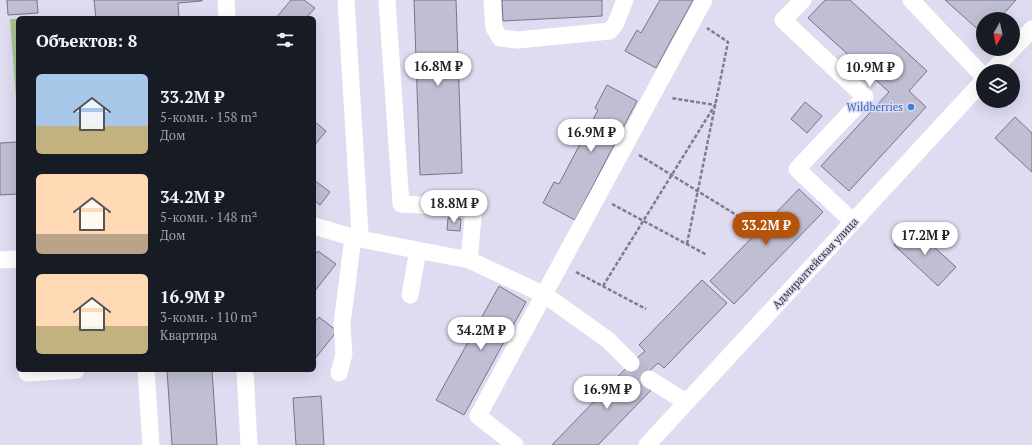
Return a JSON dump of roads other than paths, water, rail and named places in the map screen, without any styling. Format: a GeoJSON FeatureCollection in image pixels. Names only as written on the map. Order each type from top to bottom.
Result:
{"type":"FeatureCollection","features":[{"type":"Feature","properties":{"kind":"street"},"geometry":{"type":"LineString","coordinates":[[226,0],[227,16]]}},
{"type":"Feature","properties":{"kind":"street"},"geometry":{"type":"LineString","coordinates":[[339,373],[344,354],[342,324],[352,245],[355,238],[360,233],[346,0]]}},
{"type":"Feature","properties":{"kind":"street"},"geometry":{"type":"LineString","coordinates":[[387,0],[401,204],[474,208],[469,260]]}},
{"type":"Feature","properties":{"kind":"street"},"geometry":{"type":"LineString","coordinates":[[492,0],[494,28],[500,38],[518,40],[610,31],[616,23],[625,0]]}},
{"type":"Feature","properties":{"kind":"street"},"geometry":{"type":"LineString","coordinates":[[515,445],[478,416],[704,0]]}},
{"type":"Feature","properties":{"kind":"street"},"geometry":{"type":"LineString","coordinates":[[803,0],[783,20],[865,98],[797,170],[853,222]]}},
{"type":"Feature","properties":{"kind":"street"},"geometry":{"type":"LineString","coordinates":[[911,0],[976,69]]}},
{"type":"Feature","properties":{"kind":"street"},"geometry":{"type":"LineString","coordinates":[[1020,42],[1032,29]]}},
{"type":"Feature","properties":{"kind":"street"},"geometry":{"type":"LineString","coordinates":[[999,64],[1006,56]]}},
{"type":"Feature","properties":{"kind":"street","name":"Адмиралтейская улица"},"geometry":{"type":"LineString","coordinates":[[647,445],[976,88]]}},
{"type":"Feature","properties":{"kind":"street"},"geometry":{"type":"LineString","coordinates":[[316,227],[355,238],[469,260],[545,295],[608,340],[631,362]]}},
{"type":"Feature","properties":{"kind":"street"},"geometry":{"type":"LineString","coordinates":[[410,296],[418,250]]}},
{"type":"Feature","properties":{"kind":"street"},"geometry":{"type":"LineString","coordinates":[[0,260],[16,259]]}},
{"type":"Feature","properties":{"kind":"street"},"geometry":{"type":"LineString","coordinates":[[27,372],[43,372]]}},
{"type":"Feature","properties":{"kind":"street"},"geometry":{"type":"LineString","coordinates":[[146,372],[151,445]]}},
{"type":"Feature","properties":{"kind":"street"},"geometry":{"type":"LineString","coordinates":[[245,372],[249,445]]}},
{"type":"Feature","properties":{"kind":"street"},"geometry":{"type":"LineString","coordinates":[[649,379],[686,402]]}},
{"type":"Feature","properties":{"kind":"tunnel"},"geometry":{"type":"LineString","coordinates":[[631,363],[649,379]]}},
{"type":"Feature","properties":{"kind":"place","name":"Wildberries"},"geometry":{"type":"Point","coordinates":[911,107]}}]}
